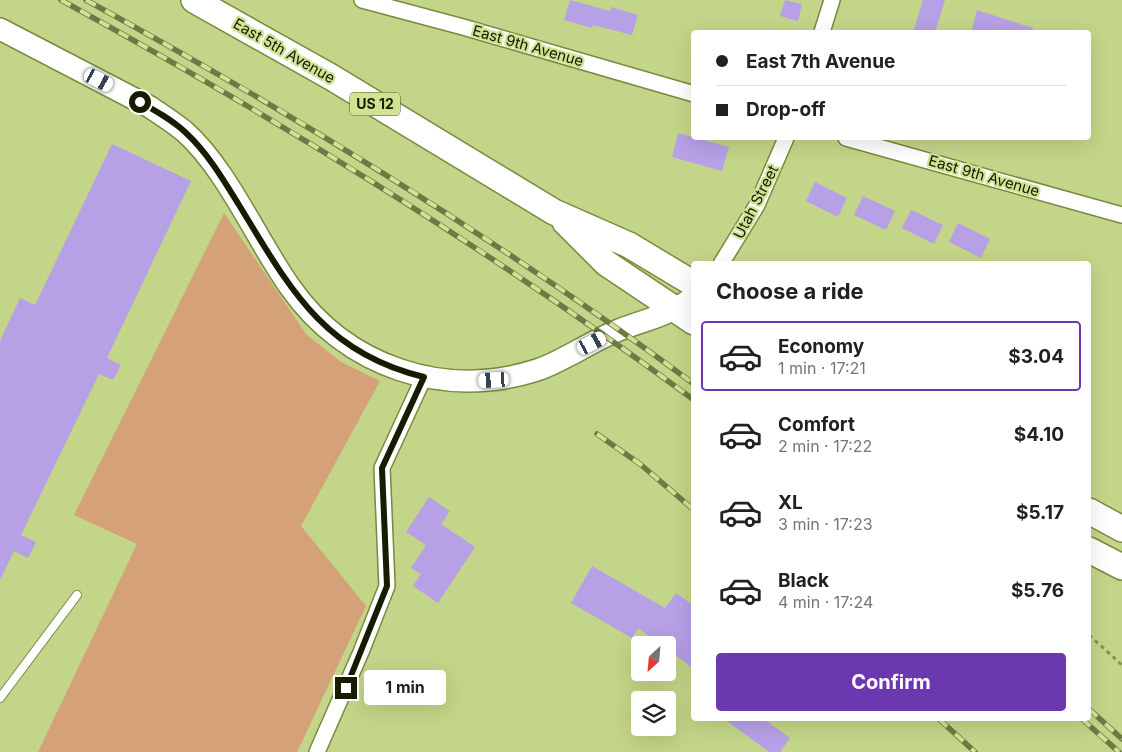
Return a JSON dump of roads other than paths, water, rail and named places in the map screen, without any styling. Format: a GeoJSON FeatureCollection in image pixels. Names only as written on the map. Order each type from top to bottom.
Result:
{"type":"FeatureCollection","features":[{"type":"Feature","properties":{"kind":"main road","name":"East 5th Avenue"},"geometry":{"type":"LineString","coordinates":[[194,0],[331,77],[554,212],[629,245],[691,282]]}},
{"type":"Feature","properties":{"kind":"main road","name":"East 5th Avenue"},"geometry":{"type":"LineString","coordinates":[[554,212],[606,263],[688,309]]}},
{"type":"Feature","properties":{"kind":"main road"},"geometry":{"type":"LineString","coordinates":[[1091,512],[1122,529]]}},
{"type":"Feature","properties":{"kind":"main road"},"geometry":{"type":"LineString","coordinates":[[1091,551],[1122,567]]}},
{"type":"Feature","properties":{"kind":"street","name":"East 9th Avenue"},"geometry":{"type":"LineString","coordinates":[[362,0],[463,27],[691,93]]}},
{"type":"Feature","properties":{"kind":"street"},"geometry":{"type":"LineString","coordinates":[[823,30],[832,0]]}},
{"type":"Feature","properties":{"kind":"street"},"geometry":{"type":"LineString","coordinates":[[0,29],[150,108],[184,131],[197,144],[220,174],[281,273],[316,318],[332,332],[366,355],[404,372],[424,377],[468,381],[494,380],[520,375],[557,362],[618,330],[688,309]]}},
{"type":"Feature","properties":{"kind":"street","name":"Utah Street"},"geometry":{"type":"LineString","coordinates":[[723,261],[757,205],[785,140]]}},
{"type":"Feature","properties":{"kind":"street","name":"East 9th Avenue"},"geometry":{"type":"LineString","coordinates":[[853,140],[1122,215]]}},
{"type":"Feature","properties":{"kind":"street"},"geometry":{"type":"LineString","coordinates":[[317,752],[361,652],[387,586],[382,468],[424,377]]}},
{"type":"Feature","properties":{"kind":"lane"},"geometry":{"type":"LineString","coordinates":[[0,698],[77,595]]}},
{"type":"Feature","properties":{"kind":"railway"},"geometry":{"type":"LineString","coordinates":[[61,0],[224,92],[384,189],[541,292],[691,398]]}},
{"type":"Feature","properties":{"kind":"railway"},"geometry":{"type":"LineString","coordinates":[[86,0],[320,134],[547,280],[691,382]]}},
{"type":"Feature","properties":{"kind":"railway"},"geometry":{"type":"LineString","coordinates":[[597,434],[640,464],[691,507]]}},
{"type":"Feature","properties":{"kind":"railway"},"geometry":{"type":"LineString","coordinates":[[1091,711],[1122,739]]}},
{"type":"Feature","properties":{"kind":"railway"},"geometry":{"type":"LineString","coordinates":[[941,721],[975,752]]}},
{"type":"Feature","properties":{"kind":"railway"},"geometry":{"type":"LineString","coordinates":[[1084,721],[1119,752]]}}]}
